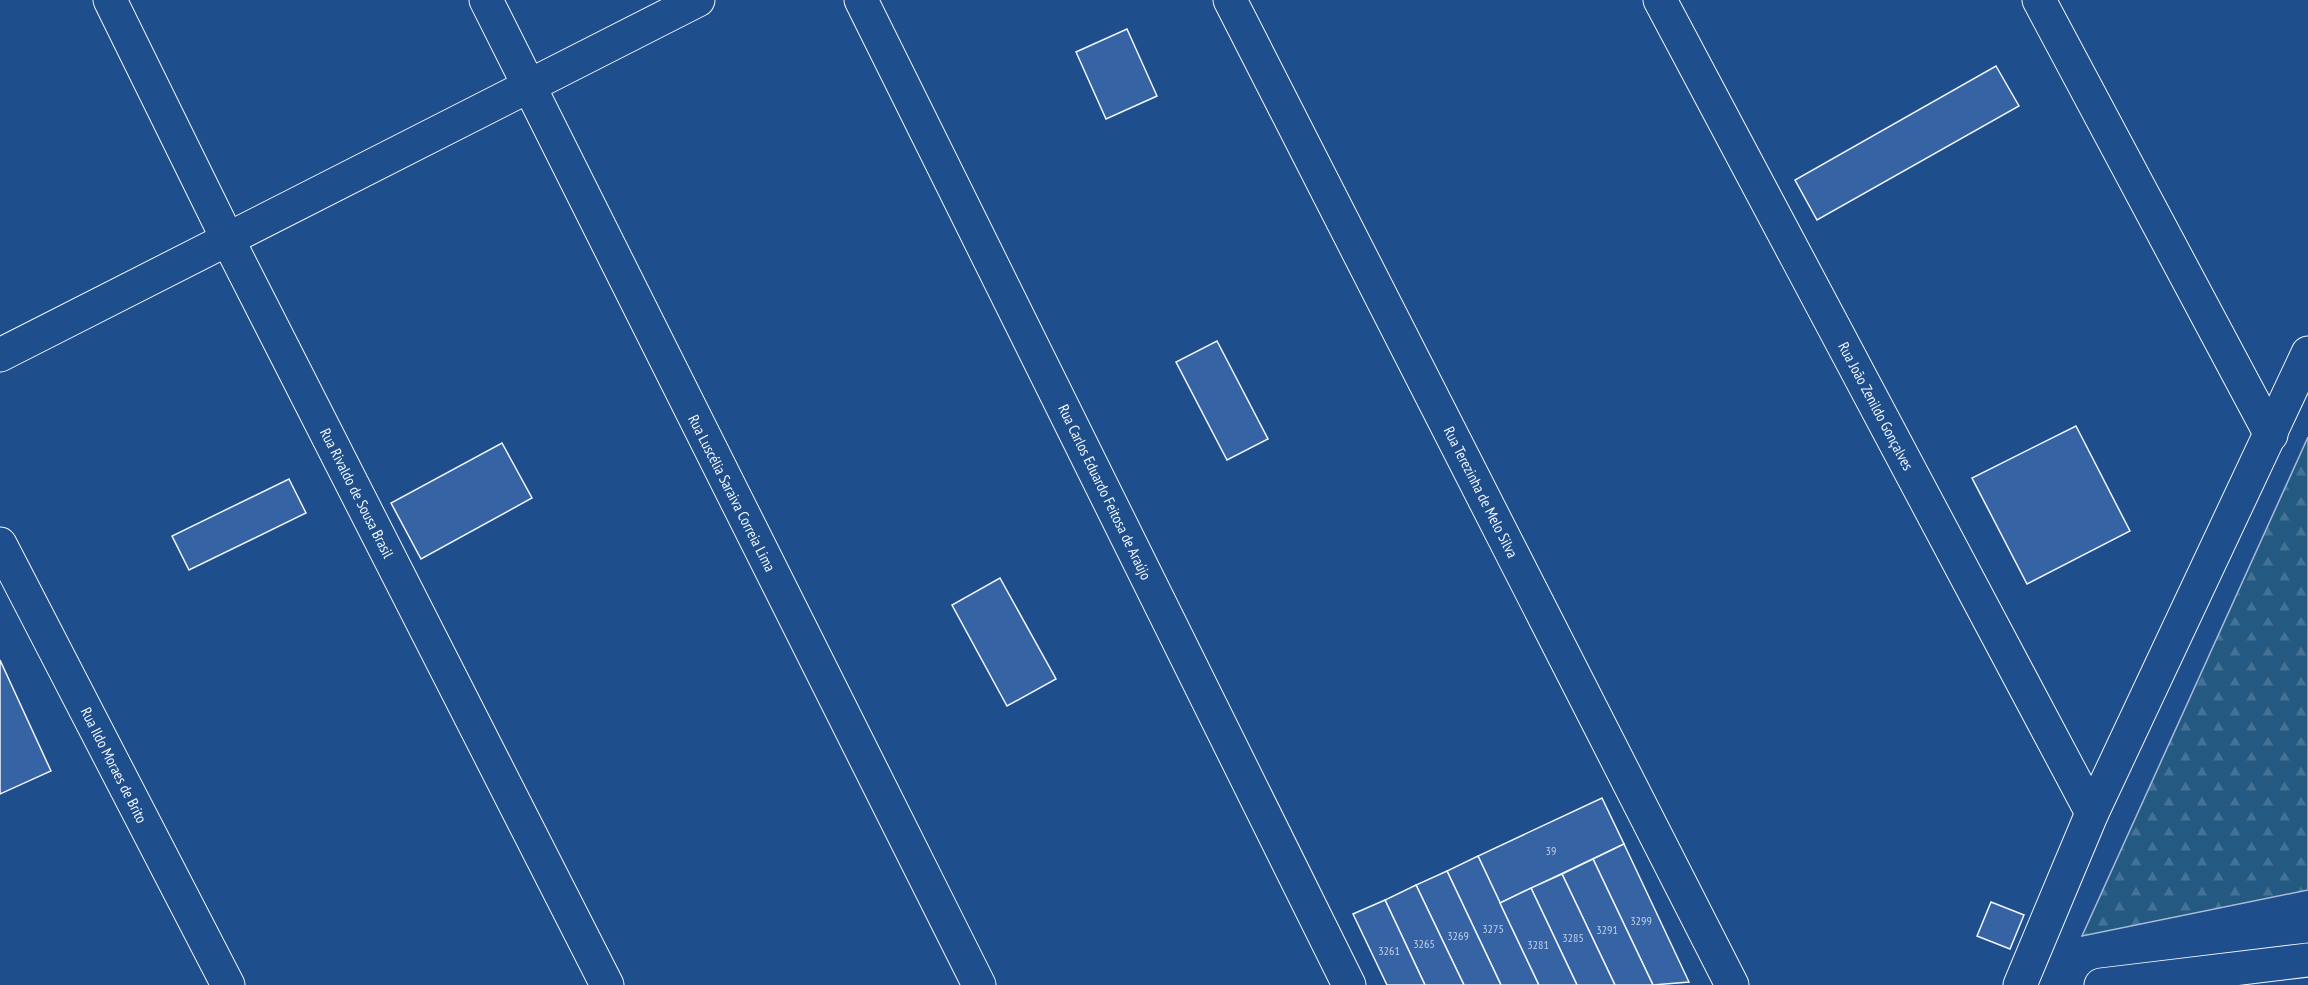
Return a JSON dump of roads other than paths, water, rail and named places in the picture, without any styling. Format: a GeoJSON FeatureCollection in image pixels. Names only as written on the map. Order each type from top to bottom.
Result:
{"type":"FeatureCollection","features":[{"type":"Feature","properties":{"kind":"street","name":"Rua Rivaldo de Sousa Brasil"},"geometry":{"type":"LineString","coordinates":[[110,0],[228,240],[607,985]]}},
{"type":"Feature","properties":{"kind":"street","name":"Rua Luscélia Saraiva Correia Lima"},"geometry":{"type":"LineString","coordinates":[[486,0],[979,985]]}},
{"type":"Feature","properties":{"kind":"street"},"geometry":{"type":"LineString","coordinates":[[0,355],[698,0]]}},
{"type":"Feature","properties":{"kind":"street","name":"Rua Carlos Eduardo Feitosa de Araújo"},"geometry":{"type":"LineString","coordinates":[[861,0],[1349,985]]}},
{"type":"Feature","properties":{"kind":"street","name":"Rua Terezinha de Melo Silva"},"geometry":{"type":"LineString","coordinates":[[1230,0],[1732,985]]}},
{"type":"Feature","properties":{"kind":"street","name":"Rua João Zenildo Gonçalves"},"geometry":{"type":"LineString","coordinates":[[1660,0],[2092,813]]}},
{"type":"Feature","properties":{"kind":"street"},"geometry":{"type":"LineString","coordinates":[[2039,0],[2271,435]]}},
{"type":"Feature","properties":{"kind":"street"},"geometry":{"type":"LineString","coordinates":[[2020,985],[2092,813],[2308,353]]}},
{"type":"Feature","properties":{"kind":"street","name":"Rua Ildo Moraes de Brito"},"geometry":{"type":"LineString","coordinates":[[0,544],[228,985]]}},
{"type":"Feature","properties":{"kind":"street"},"geometry":{"type":"LineString","coordinates":[[2101,985],[2308,960]]}}]}
